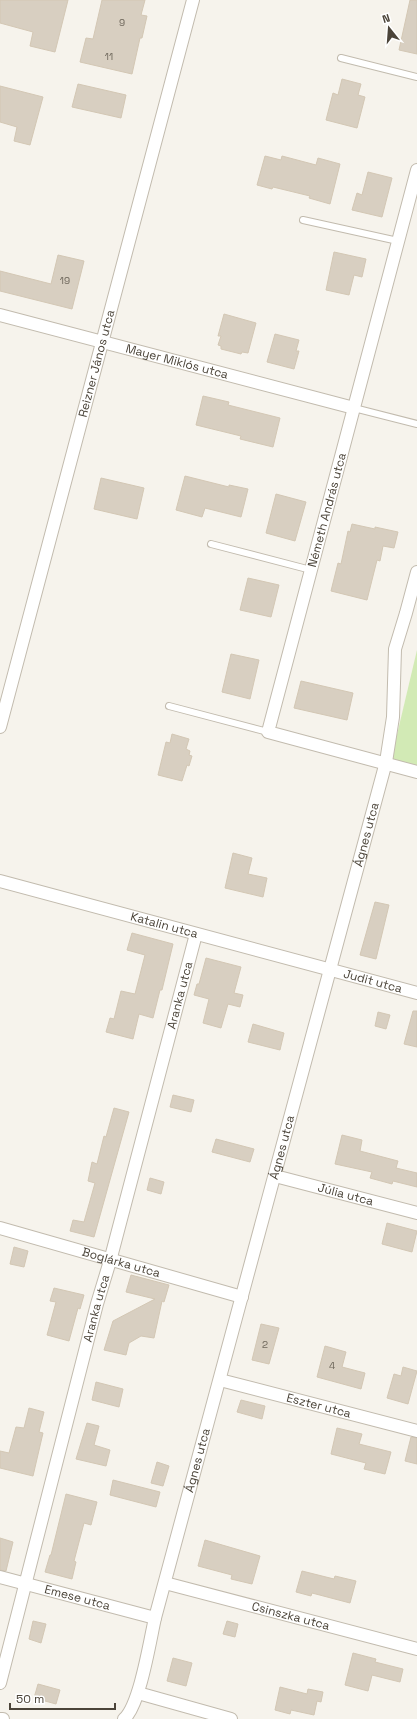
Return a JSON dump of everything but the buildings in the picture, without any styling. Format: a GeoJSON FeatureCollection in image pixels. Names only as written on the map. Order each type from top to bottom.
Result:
{"type":"FeatureCollection","features":[{"type":"Feature","properties":{"kind":"street","name":"Reizner János utca"},"geometry":{"type":"LineString","coordinates":[[0,727],[193,0]]}},
{"type":"Feature","properties":{"kind":"street","name":"Németh András utca"},"geometry":{"type":"LineString","coordinates":[[268,732],[417,170]]}},
{"type":"Feature","properties":{"kind":"street","name":"Mayer Miklós utca"},"geometry":{"type":"LineString","coordinates":[[0,315],[354,408]]}},
{"type":"Feature","properties":{"kind":"street","name":"Ágnes utca"},"geometry":{"type":"LineString","coordinates":[[124,1719],[128,1716],[138,1693],[155,1618],[386,762],[392,717],[395,649],[412,612],[417,572]]}},
{"type":"Feature","properties":{"kind":"street"},"geometry":{"type":"LineString","coordinates":[[268,732],[386,762],[417,772]]}},
{"type":"Feature","properties":{"kind":"street","name":"Katalin utca"},"geometry":{"type":"LineString","coordinates":[[0,881],[329,970]]}},
{"type":"Feature","properties":{"kind":"street","name":"Aranka utca"},"geometry":{"type":"LineString","coordinates":[[0,1683],[97,1304],[110,1261],[196,934]]}},
{"type":"Feature","properties":{"kind":"street","name":"Judit utca"},"geometry":{"type":"LineString","coordinates":[[329,970],[417,993]]}},
{"type":"Feature","properties":{"kind":"street","name":"Júlia utca"},"geometry":{"type":"LineString","coordinates":[[275,1176],[417,1213]]}},
{"type":"Feature","properties":{"kind":"street","name":"Boglárka utca"},"geometry":{"type":"LineString","coordinates":[[0,1228],[110,1261],[242,1297]]}},
{"type":"Feature","properties":{"kind":"street","name":"Eszter utca"},"geometry":{"type":"LineString","coordinates":[[220,1380],[417,1431]]}},
{"type":"Feature","properties":{"kind":"street","name":"Emese utca"},"geometry":{"type":"LineString","coordinates":[[0,1577],[155,1618]]}},
{"type":"Feature","properties":{"kind":"street","name":"Csinszka utca"},"geometry":{"type":"LineString","coordinates":[[165,1583],[417,1649]]}},
{"type":"Feature","properties":{"kind":"street"},"geometry":{"type":"LineString","coordinates":[[138,1693],[231,1719]]}},
{"type":"Feature","properties":{"kind":"lane"},"geometry":{"type":"LineString","coordinates":[[341,58],[417,77]]}},
{"type":"Feature","properties":{"kind":"lane"},"geometry":{"type":"LineString","coordinates":[[303,220],[398,241]]}},
{"type":"Feature","properties":{"kind":"lane"},"geometry":{"type":"LineString","coordinates":[[354,408],[416,423]]}},
{"type":"Feature","properties":{"kind":"lane"},"geometry":{"type":"LineString","coordinates":[[211,544],[311,570]]}},
{"type":"Feature","properties":{"kind":"lane"},"geometry":{"type":"LineString","coordinates":[[169,706],[268,732]]}},
{"type":"Feature","properties":{"kind":"green space"},"geometry":{"type":"Polygon","coordinates":[[[417,650],[417,768],[391,760],[417,650]]]}}]}
